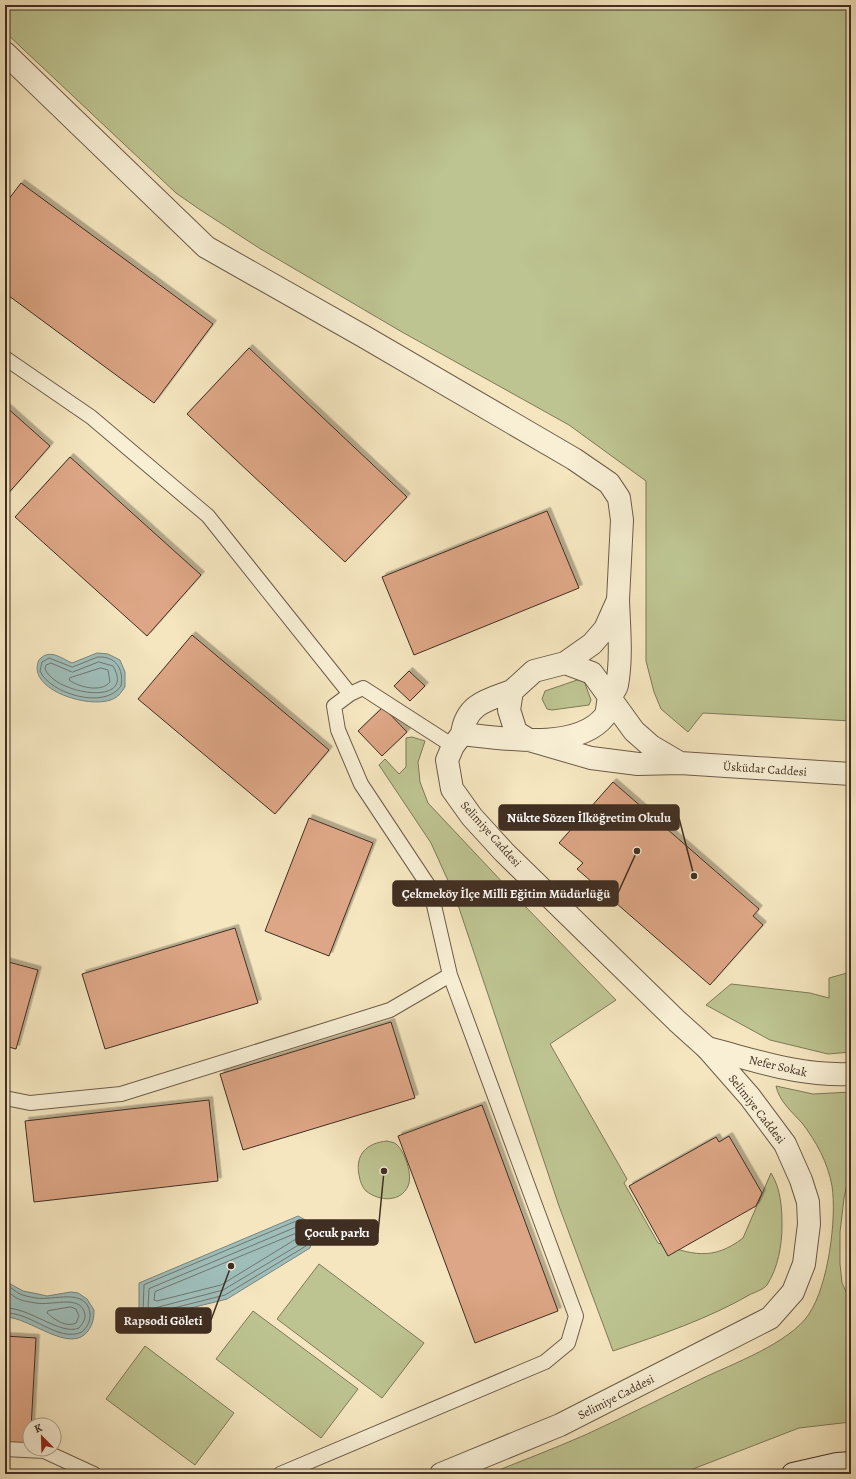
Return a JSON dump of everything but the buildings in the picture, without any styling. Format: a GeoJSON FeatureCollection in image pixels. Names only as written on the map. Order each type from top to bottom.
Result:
{"type":"FeatureCollection","features":[{"type":"Feature","properties":{"kind":"street"},"geometry":{"type":"LineString","coordinates":[[5,53],[206,247],[363,336],[574,459],[609,482],[619,498],[622,520],[618,600],[619,648],[616,686],[609,699],[606,715],[592,729],[553,740],[458,740]]}},
{"type":"Feature","properties":{"kind":"street"},"geometry":{"type":"LineString","coordinates":[[529,740],[516,732],[509,710],[512,691],[534,672],[565,663],[592,644],[605,629],[618,600]]}},
{"type":"Feature","properties":{"kind":"street"},"geometry":{"type":"LineString","coordinates":[[565,663],[592,673],[609,699],[634,731],[650,746],[680,762]]}},
{"type":"Feature","properties":{"kind":"street","name":"Selimiye Caddesi"},"geometry":{"type":"LineString","coordinates":[[441,1474],[560,1425],[723,1344],[770,1318],[793,1292],[804,1264],[809,1224],[808,1202],[801,1180],[785,1144],[750,1097],[707,1048],[677,1021],[504,852],[472,816],[452,789],[447,760],[458,740],[464,721],[479,703],[512,691]]}},
{"type":"Feature","properties":{"kind":"street","name":"Üsküdar Caddesi"},"geometry":{"type":"LineString","coordinates":[[529,740],[591,758],[638,764],[680,762],[851,774]]}},
{"type":"Feature","properties":{"kind":"street","name":"Nefer Sokak"},"geometry":{"type":"LineString","coordinates":[[707,1048],[788,1070],[812,1074],[851,1074]]}},
{"type":"Feature","properties":{"kind":"street"},"geometry":{"type":"LineString","coordinates":[[793,1474],[837,1464],[851,1463]]}},
{"type":"Feature","properties":{"kind":"lane"},"geometry":{"type":"LineString","coordinates":[[5,358],[91,418],[208,516],[350,694]]}},
{"type":"Feature","properties":{"kind":"lane"},"geometry":{"type":"LineString","coordinates":[[280,1474],[545,1362],[568,1343],[576,1316],[450,975],[430,888],[361,784],[338,730],[334,706],[350,694],[364,688],[458,740]]}},
{"type":"Feature","properties":{"kind":"lane"},"geometry":{"type":"LineString","coordinates":[[5,1098],[30,1103],[122,1094],[390,1010],[450,975]]}},
{"type":"Feature","properties":{"kind":"lane"},"geometry":{"type":"LineString","coordinates":[[5,1449],[44,1451],[94,1474]]}},
{"type":"Feature","properties":{"kind":"green space"},"geometry":{"type":"Polygon","coordinates":[[[5,5],[851,5],[851,721],[703,713],[688,732],[661,709],[654,692],[646,661],[646,481],[569,425],[402,332],[259,248],[176,193],[5,32],[5,5]]]}},
{"type":"Feature","properties":{"kind":"green space"},"geometry":{"type":"Polygon","coordinates":[[[583,678],[591,700],[589,705],[552,710],[547,709],[542,699],[545,691],[583,678]]]}},
{"type":"Feature","properties":{"kind":"green space"},"geometry":{"type":"Polygon","coordinates":[[[412,737],[425,741],[418,762],[420,782],[428,803],[616,1000],[550,1044],[627,1179],[624,1183],[658,1243],[691,1253],[701,1254],[711,1253],[732,1246],[743,1238],[771,1173],[777,1186],[780,1199],[782,1212],[782,1233],[777,1264],[771,1278],[764,1288],[701,1319],[613,1351],[559,1206],[455,896],[431,843],[379,765],[385,759],[399,774],[406,767],[406,738],[412,737]]]}},
{"type":"Feature","properties":{"kind":"green space"},"geometry":{"type":"Polygon","coordinates":[[[851,972],[851,1052],[828,1054],[770,1040],[706,1005],[731,984],[810,993],[829,998],[829,978],[851,972]]]}},
{"type":"Feature","properties":{"kind":"green space"},"geometry":{"type":"Polygon","coordinates":[[[776,1086],[813,1094],[851,1092],[851,1165],[844,1198],[840,1232],[840,1264],[842,1283],[851,1302],[851,1422],[799,1428],[680,1474],[489,1474],[585,1435],[760,1352],[800,1325],[809,1314],[816,1302],[830,1252],[833,1216],[832,1186],[828,1169],[817,1145],[802,1123],[780,1097],[776,1086]]]}},
{"type":"Feature","properties":{"kind":"green space"},"geometry":{"type":"Polygon","coordinates":[[[387,1141],[395,1143],[399,1147],[405,1158],[410,1176],[408,1186],[405,1191],[395,1198],[390,1199],[377,1197],[366,1191],[363,1188],[358,1168],[361,1156],[368,1147],[387,1141]]]}},
{"type":"Feature","properties":{"kind":"green space"},"geometry":{"type":"Polygon","coordinates":[[[319,1264],[424,1343],[382,1398],[277,1319],[319,1264]]]}},
{"type":"Feature","properties":{"kind":"green space"},"geometry":{"type":"Polygon","coordinates":[[[253,1311],[358,1389],[321,1438],[216,1359],[253,1311]]]}},
{"type":"Feature","properties":{"kind":"green space"},"geometry":{"type":"Polygon","coordinates":[[[145,1346],[234,1413],[195,1465],[106,1399],[145,1346]]]}},
{"type":"Feature","properties":{"kind":"water"},"geometry":{"type":"Polygon","coordinates":[[[97,653],[108,654],[120,660],[125,672],[125,687],[115,698],[105,701],[92,702],[78,700],[51,689],[42,680],[37,671],[39,660],[43,656],[51,654],[72,663],[97,653]]]}},
{"type":"Feature","properties":{"kind":"water"},"geometry":{"type":"Polygon","coordinates":[[[298,1216],[315,1225],[310,1248],[227,1299],[139,1321],[139,1283],[298,1216]]]}},
{"type":"Feature","properties":{"kind":"water"},"geometry":{"type":"Polygon","coordinates":[[[5,1281],[23,1291],[47,1296],[71,1292],[78,1293],[87,1299],[94,1310],[93,1321],[90,1328],[80,1337],[71,1339],[60,1337],[15,1319],[5,1317],[5,1281]]]}},
{"type":"Feature","properties":{"kind":"place","name":"Çekmeköy İlçe Milli Eğitim Müdürlüğü"},"geometry":{"type":"Point","coordinates":[637,851]}},
{"type":"Feature","properties":{"kind":"place","name":"Nükte Sözen İlköğretim Okulu"},"geometry":{"type":"Point","coordinates":[694,876]}},
{"type":"Feature","properties":{"kind":"place","name":"Çocuk parkı"},"geometry":{"type":"Point","coordinates":[384,1171]}},
{"type":"Feature","properties":{"kind":"place","name":"Rapsodi Göleti"},"geometry":{"type":"Point","coordinates":[231,1266]}}]}
